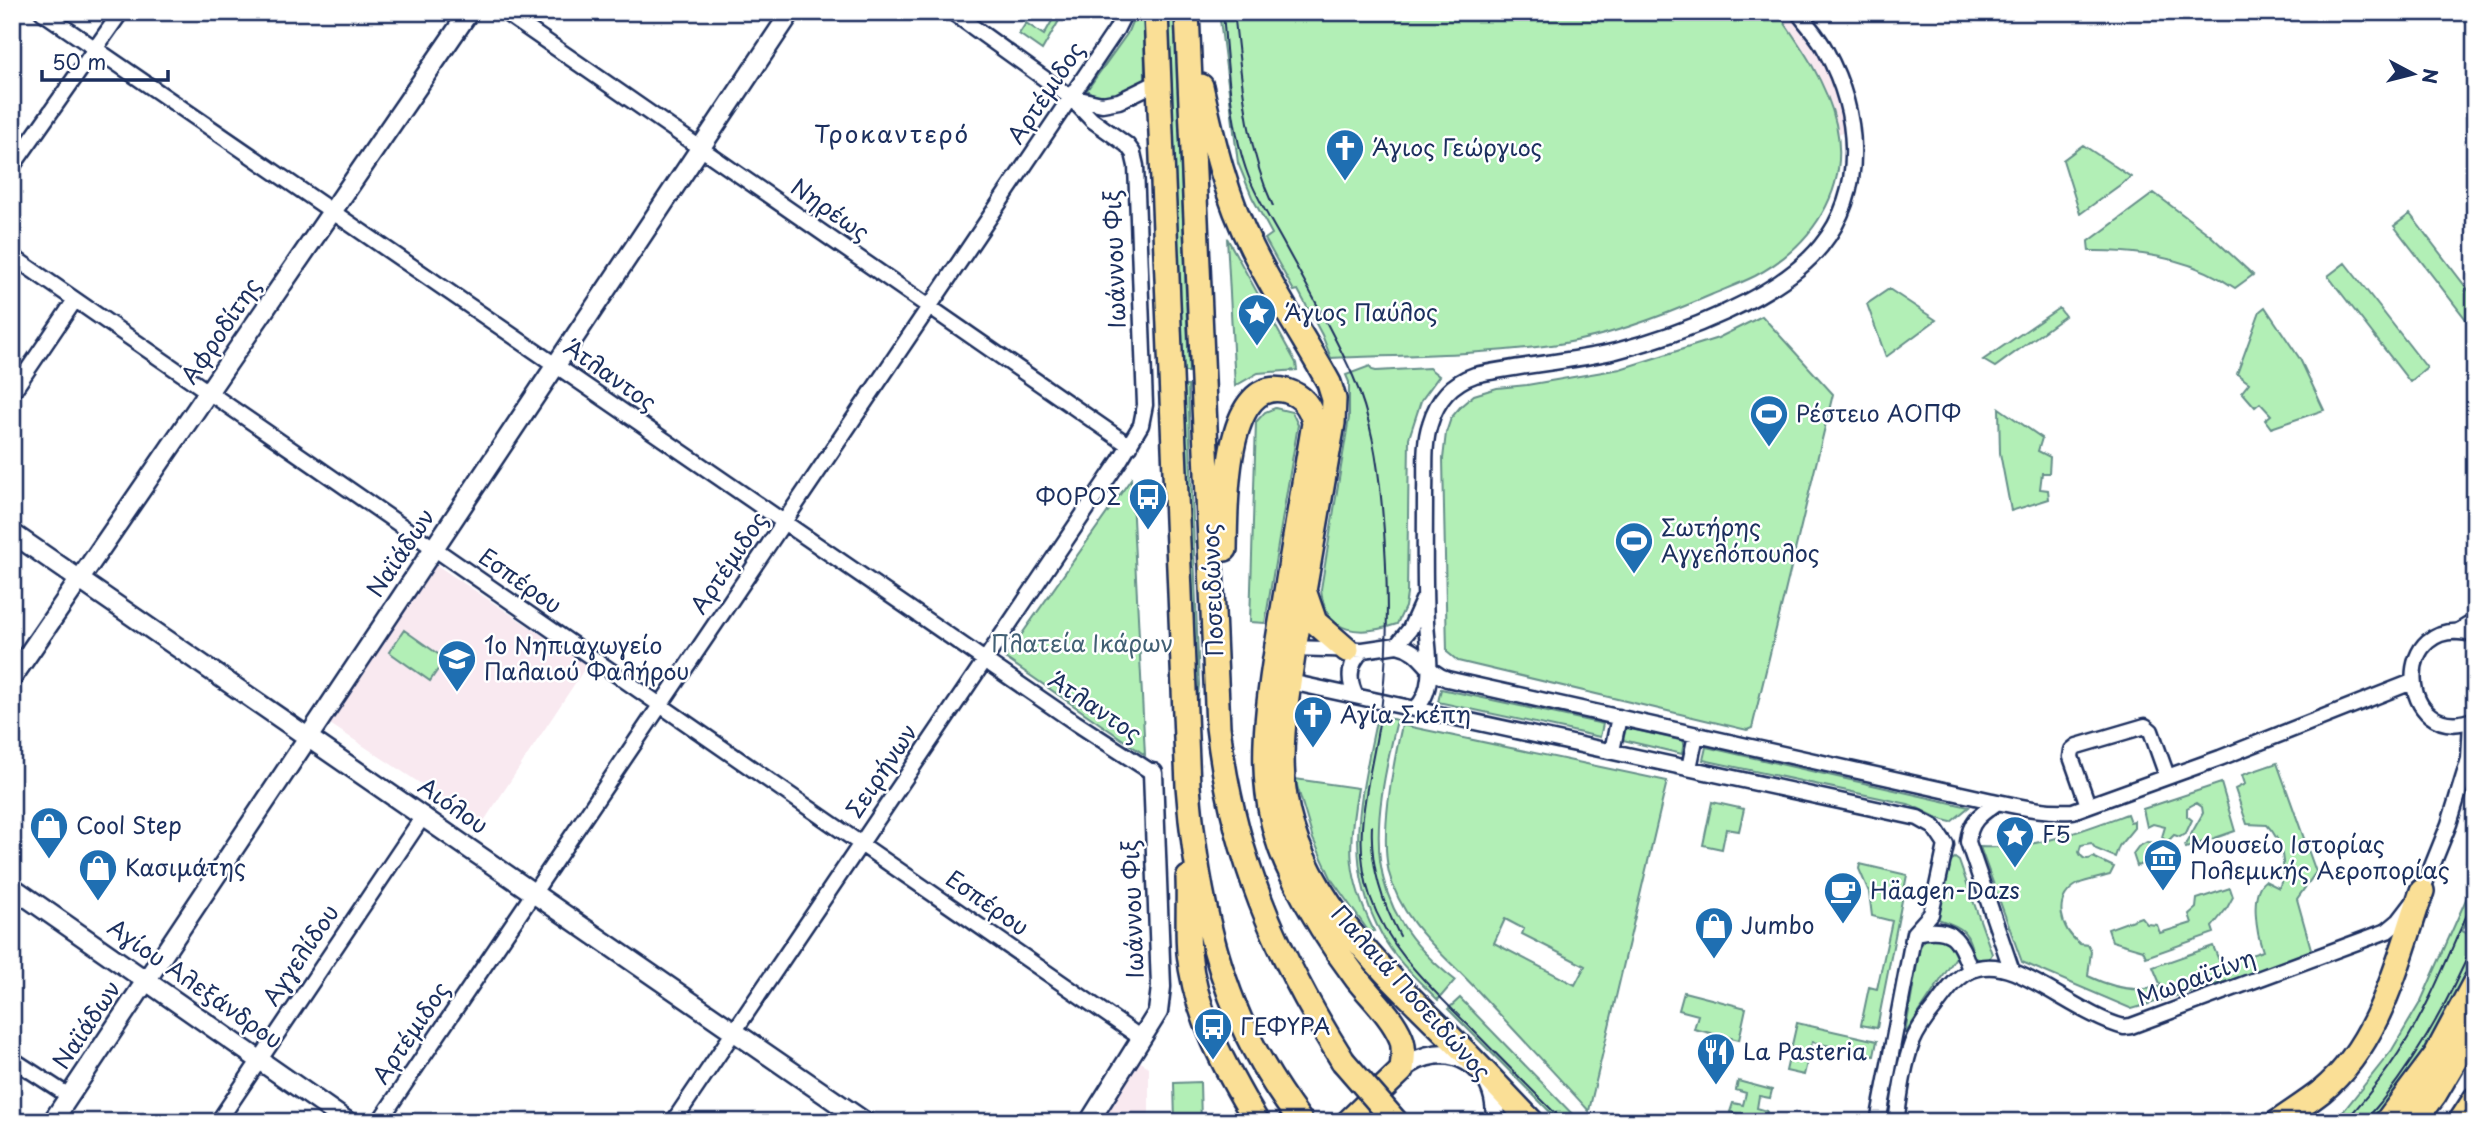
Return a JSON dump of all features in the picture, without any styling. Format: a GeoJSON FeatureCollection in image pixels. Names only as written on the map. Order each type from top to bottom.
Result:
{"type":"FeatureCollection","features":[{"type":"Feature","properties":{"kind":"main road","name":"Ποσειδώνος"},"geometry":{"type":"LineString","coordinates":[[1156,12],[1187,756],[1194,849],[1219,963],[1252,1045],[1295,1114]]}},
{"type":"Feature","properties":{"kind":"main road","name":"Ποσειδώνος"},"geometry":{"type":"LineString","coordinates":[[1188,20],[1218,727],[1222,765],[1234,822],[1276,942],[1343,1061],[1396,1122]]}},
{"type":"Feature","properties":{"kind":"main road"},"geometry":{"type":"LineString","coordinates":[[1188,20],[1215,147],[1239,220],[1252,249],[1329,383],[1334,399],[1334,422],[1304,590],[1286,647]]}},
{"type":"Feature","properties":{"kind":"main road"},"geometry":{"type":"LineString","coordinates":[[1218,727],[1227,494],[1236,432],[1249,404],[1268,392],[1282,390],[1304,400],[1312,413],[1314,423],[1286,647]]}},
{"type":"Feature","properties":{"kind":"main road"},"geometry":{"type":"LineString","coordinates":[[1304,590],[1315,622],[1355,650]]}},
{"type":"Feature","properties":{"kind":"main road","name":"Παλαιά Ποσειδώνος"},"geometry":{"type":"LineString","coordinates":[[1286,647],[1266,729],[1265,765],[1269,802],[1278,838],[1291,873],[1331,942],[1396,1028],[1403,1048],[1402,1070]]}},
{"type":"Feature","properties":{"kind":"main road","name":"Παλαιά Ποσειδώνος"},"geometry":{"type":"LineString","coordinates":[[1280,680],[1283,729],[1281,766],[1288,810],[1307,867],[1343,923],[1421,1009],[1532,1122]]}},
{"type":"Feature","properties":{"kind":"main road"},"geometry":{"type":"LineString","coordinates":[[1187,756],[1189,954],[1207,1027],[1257,1122]]}},
{"type":"Feature","properties":{"kind":"main road"},"geometry":{"type":"LineString","coordinates":[[2278,1122],[2322,1090],[2365,1039],[2378,1014],[2422,891]]}},
{"type":"Feature","properties":{"kind":"main road"},"geometry":{"type":"LineString","coordinates":[[2386,1122],[2436,1055],[2475,982]]}},
{"type":"Feature","properties":{"kind":"main road"},"geometry":{"type":"LineString","coordinates":[[2414,1122],[2435,1094],[2475,1026]]}},
{"type":"Feature","properties":{"kind":"main road"},"geometry":{"type":"LineString","coordinates":[[1348,1122],[1402,1070]]}},
{"type":"Feature","properties":{"kind":"main road"},"geometry":{"type":"LineString","coordinates":[[2460,1122],[2475,1099]]}},
{"type":"Feature","properties":{"kind":"street","name":"Άτλαντος"},"geometry":{"type":"LineString","coordinates":[[42,12],[1153,773]]}},
{"type":"Feature","properties":{"kind":"street"},"geometry":{"type":"LineString","coordinates":[[12,167],[121,12]]}},
{"type":"Feature","properties":{"kind":"street","name":"Αφροδίτης"},"geometry":{"type":"LineString","coordinates":[[12,678],[469,12]]}},
{"type":"Feature","properties":{"kind":"street","name":"Νηρέως"},"geometry":{"type":"LineString","coordinates":[[504,12],[1130,446]]}},
{"type":"Feature","properties":{"kind":"street","name":"Ναϊάδων"},"geometry":{"type":"LineString","coordinates":[[52,1122],[791,12]]}},
{"type":"Feature","properties":{"kind":"street"},"geometry":{"type":"LineString","coordinates":[[951,12],[1070,97],[1102,104],[1119,101],[1160,82]]}},
{"type":"Feature","properties":{"kind":"street","name":"Αρτέμιδος"},"geometry":{"type":"LineString","coordinates":[[379,1122],[1116,30],[1125,12]]}},
{"type":"Feature","properties":{"kind":"street"},"geometry":{"type":"LineString","coordinates":[[1415,709],[1425,697],[1429,668],[1424,596],[1429,425],[1438,406],[1454,385],[1463,379],[1483,373],[1618,350],[1689,327],[1787,278],[1820,247],[1832,231],[1842,212],[1851,181],[1853,130],[1843,91],[1825,49],[1798,12]]}},
{"type":"Feature","properties":{"kind":"street","name":"Ιωάννου Φιξ"},"geometry":{"type":"LineString","coordinates":[[1070,97],[1092,120],[1127,145],[1133,153],[1136,166],[1144,405],[1141,425],[1130,446]]}},
{"type":"Feature","properties":{"kind":"street","name":"Εσπέρου"},"geometry":{"type":"LineString","coordinates":[[12,256],[1141,1038]]}},
{"type":"Feature","properties":{"kind":"street"},"geometry":{"type":"LineString","coordinates":[[12,393],[75,300]]}},
{"type":"Feature","properties":{"kind":"street","name":"Σειρήνων"},"geometry":{"type":"LineString","coordinates":[[673,1122],[1130,446]]}},
{"type":"Feature","properties":{"kind":"street","name":"Αιόλου"},"geometry":{"type":"LineString","coordinates":[[12,533],[865,1122]]}},
{"type":"Feature","properties":{"kind":"street"},"geometry":{"type":"LineString","coordinates":[[1396,645],[1410,629],[1424,596]]}},
{"type":"Feature","properties":{"kind":"street"},"geometry":{"type":"LineString","coordinates":[[2457,632],[2475,621]]}},
{"type":"Feature","properties":{"kind":"street"},"geometry":{"type":"LineString","coordinates":[[2473,720],[2448,722],[2427,712],[2420,704],[2412,682],[2416,657],[2423,647],[2444,633],[2475,635]]}},
{"type":"Feature","properties":{"kind":"street"},"geometry":{"type":"LineString","coordinates":[[1286,647],[1355,650],[1396,645],[1417,653],[1437,675],[1447,679],[2039,811],[2056,812],[2073,811],[2220,758],[2412,682]]}},
{"type":"Feature","properties":{"kind":"street"},"geometry":{"type":"LineString","coordinates":[[1355,650],[1356,656],[1351,671],[1352,687],[1356,696]]}},
{"type":"Feature","properties":{"kind":"street"},"geometry":{"type":"LineString","coordinates":[[1280,680],[1918,818],[1934,827],[1946,845],[1931,914],[1914,933],[1878,1122]]}},
{"type":"Feature","properties":{"kind":"street"},"geometry":{"type":"LineString","coordinates":[[1612,751],[1619,717]]}},
{"type":"Feature","properties":{"kind":"street","name":"Μωραϊτίνη"},"geometry":{"type":"LineString","coordinates":[[1970,970],[1990,967],[2012,971],[2117,1025],[2131,1026],[2387,931],[2399,921],[2422,891],[2449,824],[2464,777],[2473,720]]}},
{"type":"Feature","properties":{"kind":"street"},"geometry":{"type":"LineString","coordinates":[[2088,805],[2071,757],[2072,750],[2077,746],[2145,726],[2151,731],[2167,776]]}},
{"type":"Feature","properties":{"kind":"street"},"geometry":{"type":"LineString","coordinates":[[1689,768],[1696,735]]}},
{"type":"Feature","properties":{"kind":"street","name":"Ιωάννου Φιξ"},"geometry":{"type":"LineString","coordinates":[[1088,1122],[1158,1012],[1161,987],[1153,773]]}},
{"type":"Feature","properties":{"kind":"street"},"geometry":{"type":"LineString","coordinates":[[1998,802],[1975,818],[1969,828],[1968,842],[2012,971]]}},
{"type":"Feature","properties":{"kind":"street","name":"Αγγελίδου"},"geometry":{"type":"LineString","coordinates":[[218,1122],[424,815]]}},
{"type":"Feature","properties":{"kind":"street"},"geometry":{"type":"LineString","coordinates":[[1946,845],[1968,842]]}},
{"type":"Feature","properties":{"kind":"street","name":"Αγίου Αλεξάνδρου"},"geometry":{"type":"LineString","coordinates":[[12,887],[348,1122]]}},
{"type":"Feature","properties":{"kind":"street"},"geometry":{"type":"LineString","coordinates":[[1896,1122],[1913,1040],[1920,1026],[1955,979],[1970,970],[1960,943],[1951,934],[1938,930],[1914,933]]}},
{"type":"Feature","properties":{"kind":"street"},"geometry":{"type":"LineString","coordinates":[[1402,1070],[1419,1058],[1443,1054],[1459,1057],[1481,1070],[1495,1099],[1495,1122]]}},
{"type":"Feature","properties":{"kind":"street"},"geometry":{"type":"LineString","coordinates":[[12,1059],[69,1096]]}},
{"type":"Feature","properties":{"kind":"street"},"geometry":{"type":"LineString","coordinates":[[1888,1065],[1905,1069]]}},
{"type":"Feature","properties":{"kind":"shaded area"},"geometry":{"type":"Polygon","coordinates":[[[1777,12],[1798,12],[1825,49],[1853,130],[1837,134],[1831,108],[1819,80],[1802,48],[1777,12]]]}},
{"type":"Feature","properties":{"kind":"shaded area","name":"1ο Νηπιαγωγείο Παλαιού Φαλήρου"},"geometry":{"type":"Polygon","coordinates":[[[432,562],[587,665],[482,824],[327,722],[432,562]]]}},
{"type":"Feature","properties":{"kind":"shaded area"},"geometry":{"type":"Polygon","coordinates":[[[1137,1060],[1149,1067],[1149,1122],[1098,1122],[1137,1060]]]}},
{"type":"Feature","properties":{"kind":"green space"},"geometry":{"type":"Polygon","coordinates":[[[1057,12],[1064,12],[1042,50],[1019,34],[1026,23],[1044,35],[1057,12]]]}},
{"type":"Feature","properties":{"kind":"green space"},"geometry":{"type":"Polygon","coordinates":[[[1136,12],[1144,12],[1145,79],[1141,87],[1113,96],[1093,94],[1087,90],[1127,34],[1136,12]]]}},
{"type":"Feature","properties":{"kind":"green space"},"geometry":{"type":"Polygon","coordinates":[[[1166,12],[1175,12],[1189,372],[1180,372],[1166,12]]]}},
{"type":"Feature","properties":{"kind":"green space"},"geometry":{"type":"Polygon","coordinates":[[[1219,12],[1777,12],[1812,65],[1832,109],[1839,148],[1838,171],[1832,193],[1809,232],[1775,264],[1744,281],[1637,324],[1598,336],[1531,348],[1331,358],[1298,290],[1294,291],[1265,239],[1272,234],[1238,163],[1219,12]]]}},
{"type":"Feature","properties":{"kind":"green space"},"geometry":{"type":"Polygon","coordinates":[[[2083,145],[2131,177],[2080,214],[2063,160],[2083,145]]]}},
{"type":"Feature","properties":{"kind":"green space"},"geometry":{"type":"Polygon","coordinates":[[[2154,193],[2210,235],[2253,275],[2235,288],[2201,269],[2165,258],[2127,252],[2089,251],[2088,242],[2154,193]]]}},
{"type":"Feature","properties":{"kind":"green space"},"geometry":{"type":"Polygon","coordinates":[[[2410,214],[2475,299],[2475,331],[2394,226],[2410,214]]]}},
{"type":"Feature","properties":{"kind":"green space"},"geometry":{"type":"Polygon","coordinates":[[[1227,238],[1296,363],[1297,370],[1258,373],[1235,386],[1227,238]]]}},
{"type":"Feature","properties":{"kind":"green space"},"geometry":{"type":"Polygon","coordinates":[[[2345,263],[2427,368],[2410,382],[2328,276],[2345,263]]]}},
{"type":"Feature","properties":{"kind":"green space"},"geometry":{"type":"Polygon","coordinates":[[[1889,289],[1936,320],[1886,357],[1867,304],[1889,289]]]}},
{"type":"Feature","properties":{"kind":"green space"},"geometry":{"type":"Polygon","coordinates":[[[2265,307],[2300,359],[2324,410],[2271,428],[2265,420],[2271,415],[2260,403],[2255,407],[2242,392],[2249,383],[2237,374],[2260,311],[2265,307]]]}},
{"type":"Feature","properties":{"kind":"green space"},"geometry":{"type":"Polygon","coordinates":[[[2059,308],[2065,316],[1995,367],[1983,360],[2059,308]]]}},
{"type":"Feature","properties":{"kind":"green space"},"geometry":{"type":"Polygon","coordinates":[[[1762,316],[1833,394],[1752,728],[1747,730],[1458,661],[1447,652],[1443,459],[1451,418],[1461,406],[1474,395],[1497,388],[1620,369],[1718,338],[1762,316]]]}},
{"type":"Feature","properties":{"kind":"green space"},"geometry":{"type":"Polygon","coordinates":[[[1370,366],[1376,371],[1429,368],[1439,376],[1421,401],[1409,438],[1405,607],[1397,624],[1358,631],[1337,624],[1324,604],[1321,589],[1349,418],[1349,382],[1346,375],[1370,366]]]}},
{"type":"Feature","properties":{"kind":"green space"},"geometry":{"type":"Polygon","coordinates":[[[1181,386],[1188,386],[1199,685],[1196,714],[1181,386]]]}},
{"type":"Feature","properties":{"kind":"green space"},"geometry":{"type":"Polygon","coordinates":[[[1275,408],[1292,412],[1298,425],[1265,623],[1250,622],[1256,422],[1265,412],[1275,408]]]}},
{"type":"Feature","properties":{"kind":"green space"},"geometry":{"type":"Polygon","coordinates":[[[1999,408],[2042,438],[2038,451],[2050,457],[2049,473],[2042,473],[2040,489],[2048,490],[2049,499],[2011,511],[2000,453],[1999,408]]]}},
{"type":"Feature","properties":{"kind":"green space","name":"Πλατεία Ικάρων"},"geometry":{"type":"Polygon","coordinates":[[[1131,479],[1145,755],[1005,658],[1131,479]]]}},
{"type":"Feature","properties":{"kind":"green space"},"geometry":{"type":"Polygon","coordinates":[[[404,630],[445,659],[430,681],[389,652],[404,630]]]}},
{"type":"Feature","properties":{"kind":"green space"},"geometry":{"type":"Polygon","coordinates":[[[1441,689],[1603,724],[1600,737],[1438,702],[1441,689]]]}},
{"type":"Feature","properties":{"kind":"green space"},"geometry":{"type":"Polygon","coordinates":[[[1377,716],[1397,720],[1382,795],[1380,862],[1387,893],[1402,923],[1424,952],[1455,980],[1438,1000],[1387,944],[1369,908],[1362,881],[1358,854],[1361,800],[1377,716]]]}},
{"type":"Feature","properties":{"kind":"green space"},"geometry":{"type":"Polygon","coordinates":[[[1402,725],[1667,781],[1589,1111],[1425,937],[1403,908],[1389,873],[1386,839],[1389,799],[1402,725]],[[1505,919],[1494,943],[1575,985],[1585,966],[1522,934],[1524,929],[1505,919]]]}},
{"type":"Feature","properties":{"kind":"green space"},"geometry":{"type":"Polygon","coordinates":[[[1626,728],[1684,741],[1682,754],[1623,740],[1626,728]]]}},
{"type":"Feature","properties":{"kind":"green space"},"geometry":{"type":"Polygon","coordinates":[[[1706,747],[1969,807],[1951,822],[1908,804],[1703,760],[1706,747]]]}},
{"type":"Feature","properties":{"kind":"green space"},"geometry":{"type":"Polygon","coordinates":[[[2277,763],[2316,872],[2297,899],[2313,956],[2132,1009],[2022,962],[1980,847],[2037,843],[2127,814],[2130,822],[2134,821],[2134,828],[2119,846],[2115,857],[2096,849],[2091,843],[2081,845],[2079,852],[2085,859],[2093,857],[2114,867],[2110,875],[2078,884],[2064,898],[2062,906],[2064,922],[2073,938],[2080,944],[2088,945],[2091,951],[2088,976],[2124,988],[2152,988],[2161,986],[2153,967],[2213,946],[2221,965],[2263,951],[2257,925],[2257,894],[2265,881],[2279,888],[2283,872],[2282,855],[2276,838],[2267,825],[2247,824],[2235,789],[2245,784],[2242,775],[2277,763]]]}},
{"type":"Feature","properties":{"kind":"green space"},"geometry":{"type":"Polygon","coordinates":[[[1295,779],[1358,788],[1352,827],[1352,861],[1359,894],[1374,931],[1369,932],[1332,880],[1313,839],[1295,779]]]}},
{"type":"Feature","properties":{"kind":"green space"},"geometry":{"type":"Polygon","coordinates":[[[2221,783],[2235,831],[2186,848],[2185,845],[2203,813],[2202,807],[2196,803],[2187,808],[2187,816],[2192,820],[2186,833],[2180,837],[2174,835],[2167,842],[2162,837],[2165,827],[2153,824],[2147,827],[2143,809],[2221,783]]]}},
{"type":"Feature","properties":{"kind":"green space"},"geometry":{"type":"Polygon","coordinates":[[[1712,802],[1744,809],[1739,831],[1726,829],[1722,849],[1703,845],[1712,802]]]}},
{"type":"Feature","properties":{"kind":"green space"},"geometry":{"type":"Polygon","coordinates":[[[2147,842],[2161,844],[2165,856],[2137,866],[2133,854],[2147,842]]]}},
{"type":"Feature","properties":{"kind":"green space"},"geometry":{"type":"Polygon","coordinates":[[[1955,858],[1959,861],[1992,954],[1989,959],[1974,958],[1964,932],[1938,919],[1951,860],[1955,858]]]}},
{"type":"Feature","properties":{"kind":"green space"},"geometry":{"type":"Polygon","coordinates":[[[1860,864],[1907,875],[1877,1028],[1861,1025],[1869,987],[1877,989],[1892,921],[1872,916],[1869,892],[1859,869],[1860,864]]]}},
{"type":"Feature","properties":{"kind":"green space"},"geometry":{"type":"Polygon","coordinates":[[[2475,879],[2475,904],[2462,931],[2471,935],[2475,928],[2475,957],[2437,1036],[2376,1122],[2335,1122],[2392,1050],[2421,1001],[2475,879]]]}},
{"type":"Feature","properties":{"kind":"green space"},"geometry":{"type":"Polygon","coordinates":[[[2230,888],[2233,897],[2212,927],[2214,933],[2146,957],[2143,950],[2112,941],[2108,929],[2141,917],[2147,924],[2157,925],[2160,933],[2192,923],[2189,914],[2196,908],[2197,899],[2230,888]]]}},
{"type":"Feature","properties":{"kind":"green space"},"geometry":{"type":"Polygon","coordinates":[[[1936,937],[1948,941],[1956,950],[1956,957],[1905,1034],[1920,947],[1925,939],[1936,937]]]}},
{"type":"Feature","properties":{"kind":"green space"},"geometry":{"type":"Polygon","coordinates":[[[1684,992],[1746,1008],[1739,1040],[1694,1029],[1698,1015],[1679,1010],[1684,992]]]}},
{"type":"Feature","properties":{"kind":"green space"},"geometry":{"type":"Polygon","coordinates":[[[1460,998],[1580,1122],[1560,1122],[1448,1009],[1460,998]]]}},
{"type":"Feature","properties":{"kind":"green space"},"geometry":{"type":"Polygon","coordinates":[[[1797,1023],[1877,1041],[1874,1056],[1812,1042],[1804,1075],[1786,1071],[1797,1023]]]}},
{"type":"Feature","properties":{"kind":"green space"},"geometry":{"type":"Polygon","coordinates":[[[1738,1081],[1772,1090],[1770,1098],[1759,1096],[1757,1108],[1767,1111],[1765,1120],[1730,1112],[1733,1103],[1743,1105],[1746,1093],[1736,1090],[1738,1081]]]}},
{"type":"Feature","properties":{"kind":"green space"},"geometry":{"type":"Polygon","coordinates":[[[1200,1082],[1201,1122],[1175,1122],[1174,1083],[1200,1082]]]}},
{"type":"Feature","properties":{"kind":"tram line"},"geometry":{"type":"LineString","coordinates":[[1223,12],[1237,138],[1248,175],[1353,376],[1365,407],[1376,457],[1384,531],[1387,629],[1379,726],[1362,824],[1364,872],[1370,896],[1388,933],[1412,966],[1564,1122]]}},
{"type":"Feature","properties":{"kind":"tram line"},"geometry":{"type":"LineString","coordinates":[[1234,12],[1250,135],[1273,206]]}},
{"type":"Feature","properties":{"kind":"tram line"},"geometry":{"type":"LineString","coordinates":[[1372,826],[1378,883],[1400,936]]}},
{"type":"Feature","properties":{"kind":"tram line"},"geometry":{"type":"LineString","coordinates":[[2344,1122],[2381,1078],[2412,1031],[2475,898]]}},
{"type":"Feature","properties":{"kind":"tram line"},"geometry":{"type":"LineString","coordinates":[[2364,1122],[2413,1058],[2452,989],[2475,940]]}},
{"type":"Feature","properties":{"kind":"place","name":"Άγιος Γεώργιος"},"geometry":{"type":"Point","coordinates":[1345,182]}},
{"type":"Feature","properties":{"kind":"place","name":"Άγιος Παύλος"},"geometry":{"type":"Point","coordinates":[1257,347]}},
{"type":"Feature","properties":{"kind":"place","name":"Ρέστειο ΑΟΠΦ"},"geometry":{"type":"Point","coordinates":[1769,448]}},
{"type":"Feature","properties":{"kind":"place","name":"ΦΟΡΟΣ"},"geometry":{"type":"Point","coordinates":[1148,531]}},
{"type":"Feature","properties":{"kind":"place","name":"Σωτήρης Αγγελόπουλος"},"geometry":{"type":"Point","coordinates":[1634,575]}},
{"type":"Feature","properties":{"kind":"place","name":"1ο Νηπιαγωγείο Παλαιού Φαλήρου"},"geometry":{"type":"Point","coordinates":[457,693]}},
{"type":"Feature","properties":{"kind":"place","name":"Αγία Σκέπη"},"geometry":{"type":"Point","coordinates":[1313,749]}},
{"type":"Feature","properties":{"kind":"place","name":"Cool Step"},"geometry":{"type":"Point","coordinates":[49,860]}},
{"type":"Feature","properties":{"kind":"place","name":"F5"},"geometry":{"type":"Point","coordinates":[2015,869]}},
{"type":"Feature","properties":{"kind":"place","name":"Μουσείο Ιστορίας Πολεμικής Αεροπορίας"},"geometry":{"type":"Point","coordinates":[2163,892]}},
{"type":"Feature","properties":{"kind":"place","name":"Κασιμάτης"},"geometry":{"type":"Point","coordinates":[98,902]}},
{"type":"Feature","properties":{"kind":"place","name":"Häagen-Dazs"},"geometry":{"type":"Point","coordinates":[1843,925]}},
{"type":"Feature","properties":{"kind":"place","name":"Jumbo"},"geometry":{"type":"Point","coordinates":[1714,960]}},
{"type":"Feature","properties":{"kind":"place","name":"ΓΕΦΥΡΑ"},"geometry":{"type":"Point","coordinates":[1213,1061]}},
{"type":"Feature","properties":{"kind":"place","name":"La Pasteria"},"geometry":{"type":"Point","coordinates":[1716,1086]}},
{"type":"Feature","properties":{"kind":"district","name":"Τροκαντερό"},"geometry":{"type":"Point","coordinates":[892,135]}}]}
